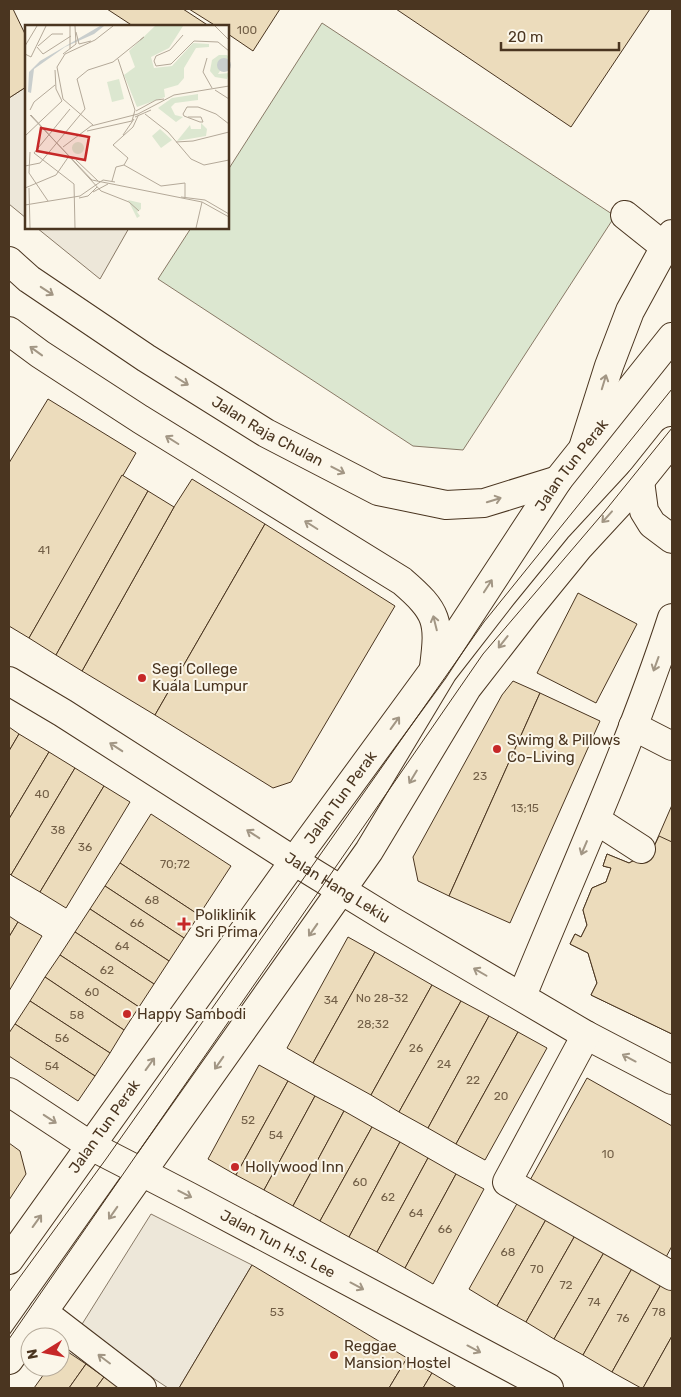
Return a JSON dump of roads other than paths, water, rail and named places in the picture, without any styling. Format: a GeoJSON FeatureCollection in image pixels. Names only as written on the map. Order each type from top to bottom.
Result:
{"type":"FeatureCollection","features":[{"type":"Feature","properties":{"kind":"main road"},"geometry":{"type":"LineString","coordinates":[[584,445],[609,366],[630,311],[668,240],[625,215]]}},
{"type":"Feature","properties":{"kind":"main road","name":"Jalan Raja Chulan"},"geometry":{"type":"LineString","coordinates":[[9,261],[29,279],[146,358],[266,433],[378,491],[446,505],[484,503],[558,480]]}},
{"type":"Feature","properties":{"kind":"main road"},"geometry":{"type":"LineString","coordinates":[[9,331],[40,354],[140,419],[402,581],[420,596],[436,621],[438,638],[434,671]]}},
{"type":"Feature","properties":{"kind":"main road","name":"Jalan Tun Perak"},"geometry":{"type":"LineString","coordinates":[[9,1260],[294,861],[434,671],[558,480],[672,337]]}},
{"type":"Feature","properties":{"kind":"main road"},"geometry":{"type":"LineString","coordinates":[[9,1360],[369,851],[467,688],[579,547],[640,481],[672,441]]}},
{"type":"Feature","properties":{"kind":"main road"},"geometry":{"type":"LineString","coordinates":[[640,481],[644,511],[652,524],[672,539]]}},
{"type":"Feature","properties":{"kind":"main road"},"geometry":{"type":"LineString","coordinates":[[522,996],[596,820],[633,726],[672,618]]}},
{"type":"Feature","properties":{"kind":"main road","name":"Jalan Hang Lekiu"},"geometry":{"type":"LineString","coordinates":[[9,681],[71,718],[341,890],[586,1035],[672,1080]]}},
{"type":"Feature","properties":{"kind":"main road"},"geometry":{"type":"LineString","coordinates":[[633,726],[672,746]]}},
{"type":"Feature","properties":{"kind":"main road"},"geometry":{"type":"LineString","coordinates":[[596,820],[641,849]]}},
{"type":"Feature","properties":{"kind":"main road"},"geometry":{"type":"LineString","coordinates":[[586,1035],[507,1182],[672,1276]]}},
{"type":"Feature","properties":{"kind":"main road","name":"Jalan Tun H.S. Lee"},"geometry":{"type":"LineString","coordinates":[[9,1092],[91,1146],[549,1388]]}},
{"type":"Feature","properties":{"kind":"main road"},"geometry":{"type":"LineString","coordinates":[[43,1312],[142,1388]]}},
{"type":"Feature","properties":{"kind":"tram line"},"geometry":{"type":"LineString","coordinates":[[9,1292],[106,1159],[484,622],[672,389]]}},
{"type":"Feature","properties":{"kind":"tram line"},"geometry":{"type":"LineString","coordinates":[[9,1339],[483,654],[605,511],[672,428]]}},
{"type":"Feature","properties":{"kind":"place","name":"Segi College Kuala Lumpur"},"geometry":{"type":"Point","coordinates":[142,678]}},
{"type":"Feature","properties":{"kind":"place","name":"Swimg & Pillows Co-Living"},"geometry":{"type":"Point","coordinates":[497,749]}},
{"type":"Feature","properties":{"kind":"place","name":"Poliklinik Sri Prima"},"geometry":{"type":"Point","coordinates":[184,924]}},
{"type":"Feature","properties":{"kind":"place","name":"Happy Sambodi"},"geometry":{"type":"Point","coordinates":[127,1014]}},
{"type":"Feature","properties":{"kind":"place","name":"Hollywood Inn"},"geometry":{"type":"Point","coordinates":[235,1167]}},
{"type":"Feature","properties":{"kind":"place","name":"Reggae Mansion Hostel"},"geometry":{"type":"Point","coordinates":[334,1355]}}]}
